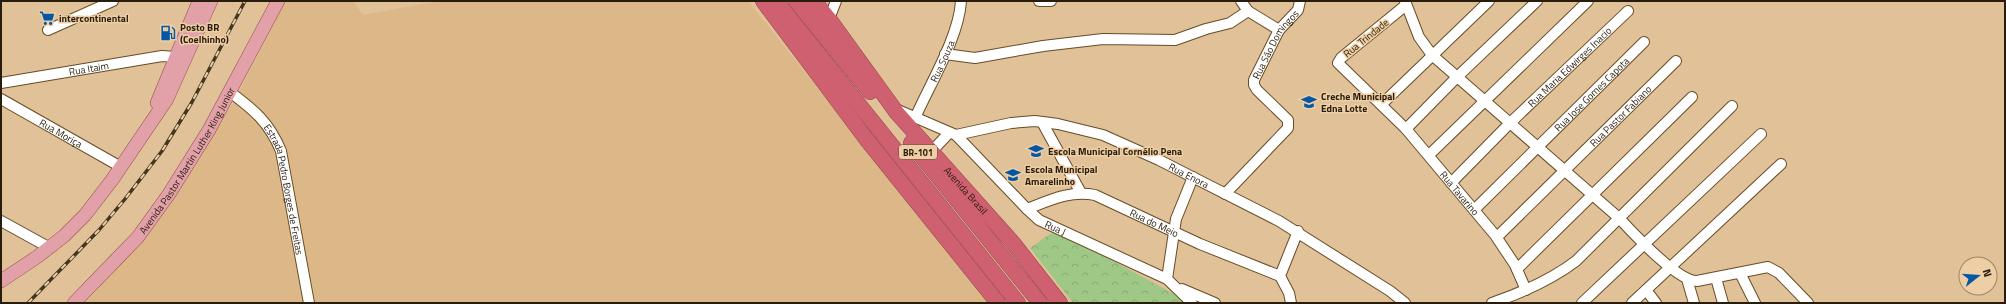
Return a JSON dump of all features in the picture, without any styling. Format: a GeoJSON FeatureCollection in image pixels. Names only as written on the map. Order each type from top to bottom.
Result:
{"type":"FeatureCollection","features":[{"type":"Feature","properties":{"kind":"highway"},"geometry":{"type":"LineString","coordinates":[[752,1],[802,63],[819,76]]}},
{"type":"Feature","properties":{"kind":"highway"},"geometry":{"type":"LineString","coordinates":[[763,1],[849,115]]}},
{"type":"Feature","properties":{"kind":"highway"},"geometry":{"type":"LineString","coordinates":[[772,1],[849,115]]}},
{"type":"Feature","properties":{"kind":"highway","name":"BR-101"},"geometry":{"type":"LineString","coordinates":[[776,1],[1018,303]]}},
{"type":"Feature","properties":{"kind":"highway","name":"Avenida Brasil"},"geometry":{"type":"LineString","coordinates":[[796,1],[1040,303]]}},
{"type":"Feature","properties":{"kind":"highway","name":"Avenida Brasil"},"geometry":{"type":"LineString","coordinates":[[814,1],[829,19],[892,108],[1012,243],[1060,303]]}},
{"type":"Feature","properties":{"kind":"highway","name":"BR-101"},"geometry":{"type":"LineString","coordinates":[[849,115],[998,303]]}},
{"type":"Feature","properties":{"kind":"main road"},"geometry":{"type":"LineString","coordinates":[[152,119],[159,95],[199,1]]}},
{"type":"Feature","properties":{"kind":"main road"},"geometry":{"type":"LineString","coordinates":[[1,281],[50,248],[85,215],[121,167],[152,119],[167,100],[211,1]]}},
{"type":"Feature","properties":{"kind":"main road","name":"Avenida Pastor Martin Luther King Junior"},"geometry":{"type":"LineString","coordinates":[[74,303],[138,236],[177,181],[209,130],[278,1]]}},
{"type":"Feature","properties":{"kind":"street"},"geometry":{"type":"LineString","coordinates":[[48,30],[113,1]]}},
{"type":"Feature","properties":{"kind":"street"},"geometry":{"type":"LineString","coordinates":[[829,19],[836,1]]}},
{"type":"Feature","properties":{"kind":"street","name":"Rua Souza"},"geometry":{"type":"LineString","coordinates":[[915,118],[945,54],[957,22],[961,1]]}},
{"type":"Feature","properties":{"kind":"street"},"geometry":{"type":"LineString","coordinates":[[1039,1],[1051,1]]}},
{"type":"Feature","properties":{"kind":"street"},"geometry":{"type":"LineString","coordinates":[[1241,1],[1248,11],[1279,30]]}},
{"type":"Feature","properties":{"kind":"street","name":"Rua Sāo Domingos"},"geometry":{"type":"LineString","coordinates":[[1225,194],[1286,131],[1289,124],[1285,116],[1254,85],[1257,73],[1279,30],[1298,10],[1300,1]]}},
{"type":"Feature","properties":{"kind":"street"},"geometry":{"type":"LineString","coordinates":[[1382,104],[1489,1]]}},
{"type":"Feature","properties":{"kind":"street"},"geometry":{"type":"LineString","coordinates":[[1406,129],[1457,77],[1537,1]]}},
{"type":"Feature","properties":{"kind":"street"},"geometry":{"type":"LineString","coordinates":[[1429,155],[1588,1]]}},
{"type":"Feature","properties":{"kind":"street"},"geometry":{"type":"LineString","coordinates":[[1406,3],[1419,37],[1432,55],[1591,195],[1620,218],[1644,244],[1686,279],[1697,281],[1716,278],[1761,267],[1773,269],[1808,303]]}},
{"type":"Feature","properties":{"kind":"street","name":"Rua Trindade"},"geometry":{"type":"LineString","coordinates":[[1382,104],[1339,66],[1338,61],[1406,3]]}},
{"type":"Feature","properties":{"kind":"street"},"geometry":{"type":"LineString","coordinates":[[945,54],[975,58],[1043,46],[1104,39],[1175,40],[1206,28],[1230,23],[1248,11]]}},
{"type":"Feature","properties":{"kind":"street","name":"Rua Maria Edwirges Inacio"},"geometry":{"type":"LineString","coordinates":[[1451,183],[1510,123],[1628,11]]}},
{"type":"Feature","properties":{"kind":"street","name":"Rua Jose Gomes Capota"},"geometry":{"type":"LineString","coordinates":[[1474,210],[1644,42]]}},
{"type":"Feature","properties":{"kind":"street","name":"Rua Itaim"},"geometry":{"type":"LineString","coordinates":[[1,83],[162,56],[176,57]]}},
{"type":"Feature","properties":{"kind":"street","name":"Rua Pastor Fabiano"},"geometry":{"type":"LineString","coordinates":[[1497,237],[1676,61]]}},
{"type":"Feature","properties":{"kind":"street","name":"Estrada Pedro Borges de Freitas"},"geometry":{"type":"LineString","coordinates":[[230,92],[253,109],[266,122],[275,136],[281,151],[309,303]]}},
{"type":"Feature","properties":{"kind":"street"},"geometry":{"type":"LineString","coordinates":[[1517,269],[1692,97]]}},
{"type":"Feature","properties":{"kind":"street","name":"Rua Moriça"},"geometry":{"type":"LineString","coordinates":[[1,99],[121,167]]}},
{"type":"Feature","properties":{"kind":"street","name":"Rua Tavarino"},"geometry":{"type":"LineString","coordinates":[[1382,104],[1429,155],[1497,237],[1517,269],[1526,290]]}},
{"type":"Feature","properties":{"kind":"street"},"geometry":{"type":"LineString","coordinates":[[1492,303],[1518,299],[1526,290],[1568,268],[1732,106]]}},
{"type":"Feature","properties":{"kind":"street"},"geometry":{"type":"LineString","coordinates":[[892,108],[952,134],[931,152]]}},
{"type":"Feature","properties":{"kind":"street","name":"Rua Enora"},"geometry":{"type":"LineString","coordinates":[[952,134],[1028,121],[1058,124],[1103,136],[1193,177],[1298,231],[1390,291],[1405,303]]}},
{"type":"Feature","properties":{"kind":"street"},"geometry":{"type":"LineString","coordinates":[[1042,122],[1080,193]]}},
{"type":"Feature","properties":{"kind":"street","name":"Rua J"},"geometry":{"type":"LineString","coordinates":[[952,134],[1027,209],[1047,224],[1140,265],[1167,279],[1192,303]]}},
{"type":"Feature","properties":{"kind":"street"},"geometry":{"type":"LineString","coordinates":[[1582,303],[1761,134]]}},
{"type":"Feature","properties":{"kind":"street"},"geometry":{"type":"LineString","coordinates":[[1632,303],[1781,164]]}},
{"type":"Feature","properties":{"kind":"street"},"geometry":{"type":"LineString","coordinates":[[1167,279],[1176,219],[1193,177]]}},
{"type":"Feature","properties":{"kind":"street","name":"Rua do Meio"},"geometry":{"type":"LineString","coordinates":[[1027,209],[1053,199],[1080,193],[1102,197],[1200,244],[1280,276]]}},
{"type":"Feature","properties":{"kind":"street"},"geometry":{"type":"LineString","coordinates":[[1,221],[50,248]]}},
{"type":"Feature","properties":{"kind":"street"},"geometry":{"type":"LineString","coordinates":[[1292,303],[1289,293],[1280,276],[1298,231]]}},
{"type":"Feature","properties":{"kind":"street"},"geometry":{"type":"LineString","coordinates":[[1740,273],[1755,303]]}},
{"type":"Feature","properties":{"kind":"street"},"geometry":{"type":"LineString","coordinates":[[1716,278],[1722,303]]}},
{"type":"Feature","properties":{"kind":"street"},"geometry":{"type":"LineString","coordinates":[[1686,279],[1694,303]]}},
{"type":"Feature","properties":{"kind":"street","name":"Rua J"},"geometry":{"type":"LineString","coordinates":[[1178,288],[1215,303]]}},
{"type":"Feature","properties":{"kind":"street"},"geometry":{"type":"LineString","coordinates":[[1646,290],[1656,303]]}},
{"type":"Feature","properties":{"kind":"shaded area"},"geometry":{"type":"Polygon","coordinates":[[[286,1],[353,1],[363,15],[440,1],[748,1],[988,303],[86,303],[113,273],[232,105],[286,1]]]}},
{"type":"Feature","properties":{"kind":"green space"},"geometry":{"type":"Polygon","coordinates":[[[1056,230],[1176,295],[1184,303],[1073,303],[1030,248],[1056,230]]]}},
{"type":"Feature","properties":{"kind":"railway"},"geometry":{"type":"LineString","coordinates":[[28,303],[99,230],[162,151],[192,102],[245,1]]}},
{"type":"Feature","properties":{"kind":"place","name":"intercontinental"},"geometry":{"type":"Point","coordinates":[47,18]}},
{"type":"Feature","properties":{"kind":"place","name":"Posto BR (Coelhinho)"},"geometry":{"type":"Point","coordinates":[168,33]}},
{"type":"Feature","properties":{"kind":"place","name":"Creche Municipal Edna Lotte"},"geometry":{"type":"Point","coordinates":[1309,102]}},
{"type":"Feature","properties":{"kind":"place","name":"Escola Municipal Cornélio Pena"},"geometry":{"type":"Point","coordinates":[1036,151]}},
{"type":"Feature","properties":{"kind":"place","name":"Escola Municipal Amarelinho"},"geometry":{"type":"Point","coordinates":[1013,175]}}]}
